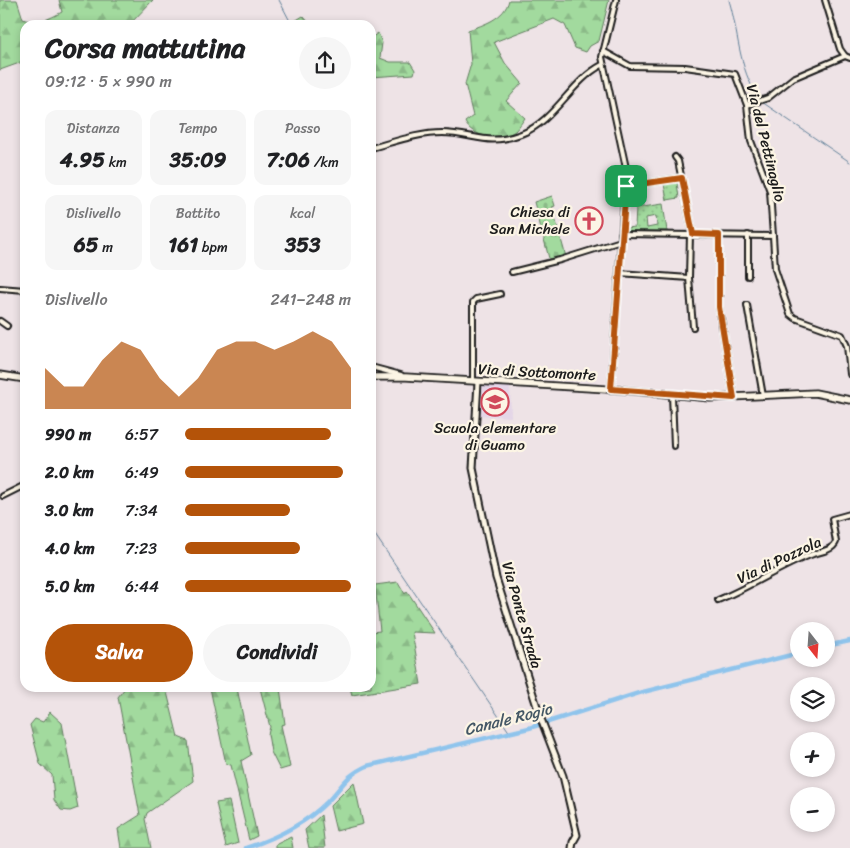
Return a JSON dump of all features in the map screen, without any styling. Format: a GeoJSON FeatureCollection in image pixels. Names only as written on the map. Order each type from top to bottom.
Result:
{"type":"FeatureCollection","features":[{"type":"Feature","properties":{"kind":"main road"},"geometry":{"type":"LineString","coordinates":[[0,375],[20,377]]}},
{"type":"Feature","properties":{"kind":"main road","name":"Via di Sottomonte"},"geometry":{"type":"LineString","coordinates":[[376,377],[406,377],[611,389],[734,398],[815,393],[850,400]]}},
{"type":"Feature","properties":{"kind":"street"},"geometry":{"type":"LineString","coordinates":[[611,389],[626,186],[625,158],[602,65],[603,51],[616,0]]}},
{"type":"Feature","properties":{"kind":"street"},"geometry":{"type":"LineString","coordinates":[[825,0],[840,49],[845,56],[850,58]]}},
{"type":"Feature","properties":{"kind":"street","name":"Via del Pettinaglio"},"geometry":{"type":"LineString","coordinates":[[603,51],[630,66],[685,66],[732,72],[738,79],[747,105],[751,141],[770,195],[774,270],[790,314],[795,318],[842,335],[847,346],[850,374]]}},
{"type":"Feature","properties":{"kind":"street"},"geometry":{"type":"LineString","coordinates":[[747,105],[768,98],[793,78],[845,56]]}},
{"type":"Feature","properties":{"kind":"street"},"geometry":{"type":"LineString","coordinates":[[376,147],[426,134],[445,133],[486,140],[522,134],[542,122],[568,94],[602,65]]}},
{"type":"Feature","properties":{"kind":"street"},"geometry":{"type":"LineString","coordinates":[[675,156],[682,178],[691,234],[689,278],[693,328]]}},
{"type":"Feature","properties":{"kind":"street"},"geometry":{"type":"LineString","coordinates":[[626,186],[682,178]]}},
{"type":"Feature","properties":{"kind":"street"},"geometry":{"type":"LineString","coordinates":[[621,234],[773,236]]}},
{"type":"Feature","properties":{"kind":"street"},"geometry":{"type":"LineString","coordinates":[[719,235],[719,307],[734,398]]}},
{"type":"Feature","properties":{"kind":"street"},"geometry":{"type":"LineString","coordinates":[[748,235],[748,276]]}},
{"type":"Feature","properties":{"kind":"street"},"geometry":{"type":"LineString","coordinates":[[512,272],[560,260],[621,241]]}},
{"type":"Feature","properties":{"kind":"street"},"geometry":{"type":"LineString","coordinates":[[619,273],[689,278]]}},
{"type":"Feature","properties":{"kind":"street"},"geometry":{"type":"LineString","coordinates":[[0,288],[20,290]]}},
{"type":"Feature","properties":{"kind":"street"},"geometry":{"type":"LineString","coordinates":[[475,382],[473,302],[476,299],[500,294]]}},
{"type":"Feature","properties":{"kind":"street"},"geometry":{"type":"LineString","coordinates":[[746,305],[763,396]]}},
{"type":"Feature","properties":{"kind":"street"},"geometry":{"type":"LineString","coordinates":[[0,320],[7,326]]}},
{"type":"Feature","properties":{"kind":"street"},"geometry":{"type":"LineString","coordinates":[[376,368],[406,377]]}},
{"type":"Feature","properties":{"kind":"street","name":"Via Ponte Strada"},"geometry":{"type":"LineString","coordinates":[[475,382],[473,457],[475,482],[496,578],[541,720],[563,776],[576,835],[572,848]]}},
{"type":"Feature","properties":{"kind":"street"},"geometry":{"type":"LineString","coordinates":[[672,394],[674,446]]}},
{"type":"Feature","properties":{"kind":"street"},"geometry":{"type":"LineString","coordinates":[[3,496],[20,488]]}},
{"type":"Feature","properties":{"kind":"street","name":"Via di Pozzola"},"geometry":{"type":"LineString","coordinates":[[718,600],[746,589],[800,559],[833,547],[836,542],[832,519],[850,514]]}},
{"type":"Feature","properties":{"kind":"shaded area","name":"Scuola elementare di Guamo"},"geometry":{"type":"Polygon","coordinates":[[[485,385],[510,385],[511,417],[478,415],[481,388],[485,385]]]}},
{"type":"Feature","properties":{"kind":"green space"},"geometry":{"type":"Polygon","coordinates":[[[0,0],[17,0],[23,19],[26,20],[20,20],[20,63],[0,70],[0,0]]]}},
{"type":"Feature","properties":{"kind":"green space"},"geometry":{"type":"Polygon","coordinates":[[[59,0],[153,0],[134,20],[43,20],[62,12],[59,0]]]}},
{"type":"Feature","properties":{"kind":"green space"},"geometry":{"type":"Polygon","coordinates":[[[509,0],[609,0],[599,41],[590,46],[586,52],[575,48],[565,25],[554,19],[494,42],[505,63],[522,83],[506,101],[525,118],[515,131],[509,134],[495,137],[480,135],[474,132],[465,122],[473,116],[465,84],[471,64],[468,30],[493,20],[503,12],[509,0]]]}},
{"type":"Feature","properties":{"kind":"green space"},"geometry":{"type":"Polygon","coordinates":[[[303,16],[307,20],[296,20],[303,16]]]}},
{"type":"Feature","properties":{"kind":"green space"},"geometry":{"type":"Polygon","coordinates":[[[378,33],[382,43],[380,58],[390,62],[410,62],[415,70],[414,74],[376,77],[376,34],[378,33]]]}},
{"type":"Feature","properties":{"kind":"green space"},"geometry":{"type":"Polygon","coordinates":[[[677,182],[679,198],[667,200],[664,184],[677,182]]]}},
{"type":"Feature","properties":{"kind":"green space"},"geometry":{"type":"Polygon","coordinates":[[[552,196],[555,206],[552,207],[566,257],[550,262],[534,202],[552,196]]]}},
{"type":"Feature","properties":{"kind":"green space"},"geometry":{"type":"Polygon","coordinates":[[[663,204],[667,231],[626,231],[626,228],[635,227],[636,208],[663,204]],[[656,216],[646,218],[647,228],[657,226],[656,216]]]}},
{"type":"Feature","properties":{"kind":"green space"},"geometry":{"type":"Polygon","coordinates":[[[398,582],[405,594],[407,591],[435,633],[412,632],[421,684],[376,691],[376,631],[380,631],[376,585],[398,582]]]}},
{"type":"Feature","properties":{"kind":"green space"},"geometry":{"type":"Polygon","coordinates":[[[122,692],[167,692],[178,737],[188,741],[193,781],[147,813],[145,819],[151,848],[121,848],[118,829],[140,815],[118,697],[122,692]]]}},
{"type":"Feature","properties":{"kind":"green space"},"geometry":{"type":"Polygon","coordinates":[[[211,692],[238,692],[251,755],[241,761],[257,836],[249,840],[231,765],[226,764],[211,692]]]}},
{"type":"Feature","properties":{"kind":"green space"},"geometry":{"type":"Polygon","coordinates":[[[261,692],[281,692],[285,724],[281,725],[290,767],[280,770],[271,752],[268,734],[270,727],[261,692]]]}},
{"type":"Feature","properties":{"kind":"green space"},"geometry":{"type":"Polygon","coordinates":[[[351,692],[371,692],[352,695],[351,692]]]}},
{"type":"Feature","properties":{"kind":"green space"},"geometry":{"type":"Polygon","coordinates":[[[50,712],[62,723],[78,808],[70,811],[61,810],[54,800],[52,775],[40,764],[30,725],[35,719],[43,722],[50,712]]]}},
{"type":"Feature","properties":{"kind":"green space"},"geometry":{"type":"Polygon","coordinates":[[[354,782],[363,824],[336,831],[330,806],[354,782]]]}},
{"type":"Feature","properties":{"kind":"green space"},"geometry":{"type":"Polygon","coordinates":[[[229,801],[238,843],[226,847],[216,803],[229,801]]]}},
{"type":"Feature","properties":{"kind":"green space"},"geometry":{"type":"Polygon","coordinates":[[[321,815],[325,848],[309,848],[305,830],[321,815]]]}},
{"type":"Feature","properties":{"kind":"green space"},"geometry":{"type":"Polygon","coordinates":[[[291,837],[293,848],[275,848],[275,845],[291,837]]]}},
{"type":"Feature","properties":{"kind":"waterway"},"geometry":{"type":"LineString","coordinates":[[279,0],[289,20]]}},
{"type":"Feature","properties":{"kind":"waterway"},"geometry":{"type":"LineString","coordinates":[[729,0],[746,74],[758,97]]}},
{"type":"Feature","properties":{"kind":"waterway"},"geometry":{"type":"LineString","coordinates":[[762,102],[850,162]]}},
{"type":"Feature","properties":{"kind":"waterway"},"geometry":{"type":"LineString","coordinates":[[376,536],[510,733]]}},
{"type":"Feature","properties":{"kind":"waterway","name":"Canale Rogio"},"geometry":{"type":"LineString","coordinates":[[835,644],[850,641]]}},
{"type":"Feature","properties":{"kind":"waterway","name":"Canale Rogio"},"geometry":{"type":"LineString","coordinates":[[246,848],[268,840],[300,824],[327,802],[349,778],[367,766],[529,728],[639,693],[790,655]]}},
{"type":"Feature","properties":{"kind":"place","name":"Chiesa di San Michele"},"geometry":{"type":"Point","coordinates":[589,221]}},
{"type":"Feature","properties":{"kind":"place","name":"Scuola elementare di Guamo"},"geometry":{"type":"Point","coordinates":[495,402]}},
{"type":"Feature","properties":{"kind":"route"},"geometry":{"type":"LineString","coordinates":[[682,178],[693,234],[719,235],[719,307],[734,398],[705,398],[611,389],[626,186],[682,178]]}}]}
